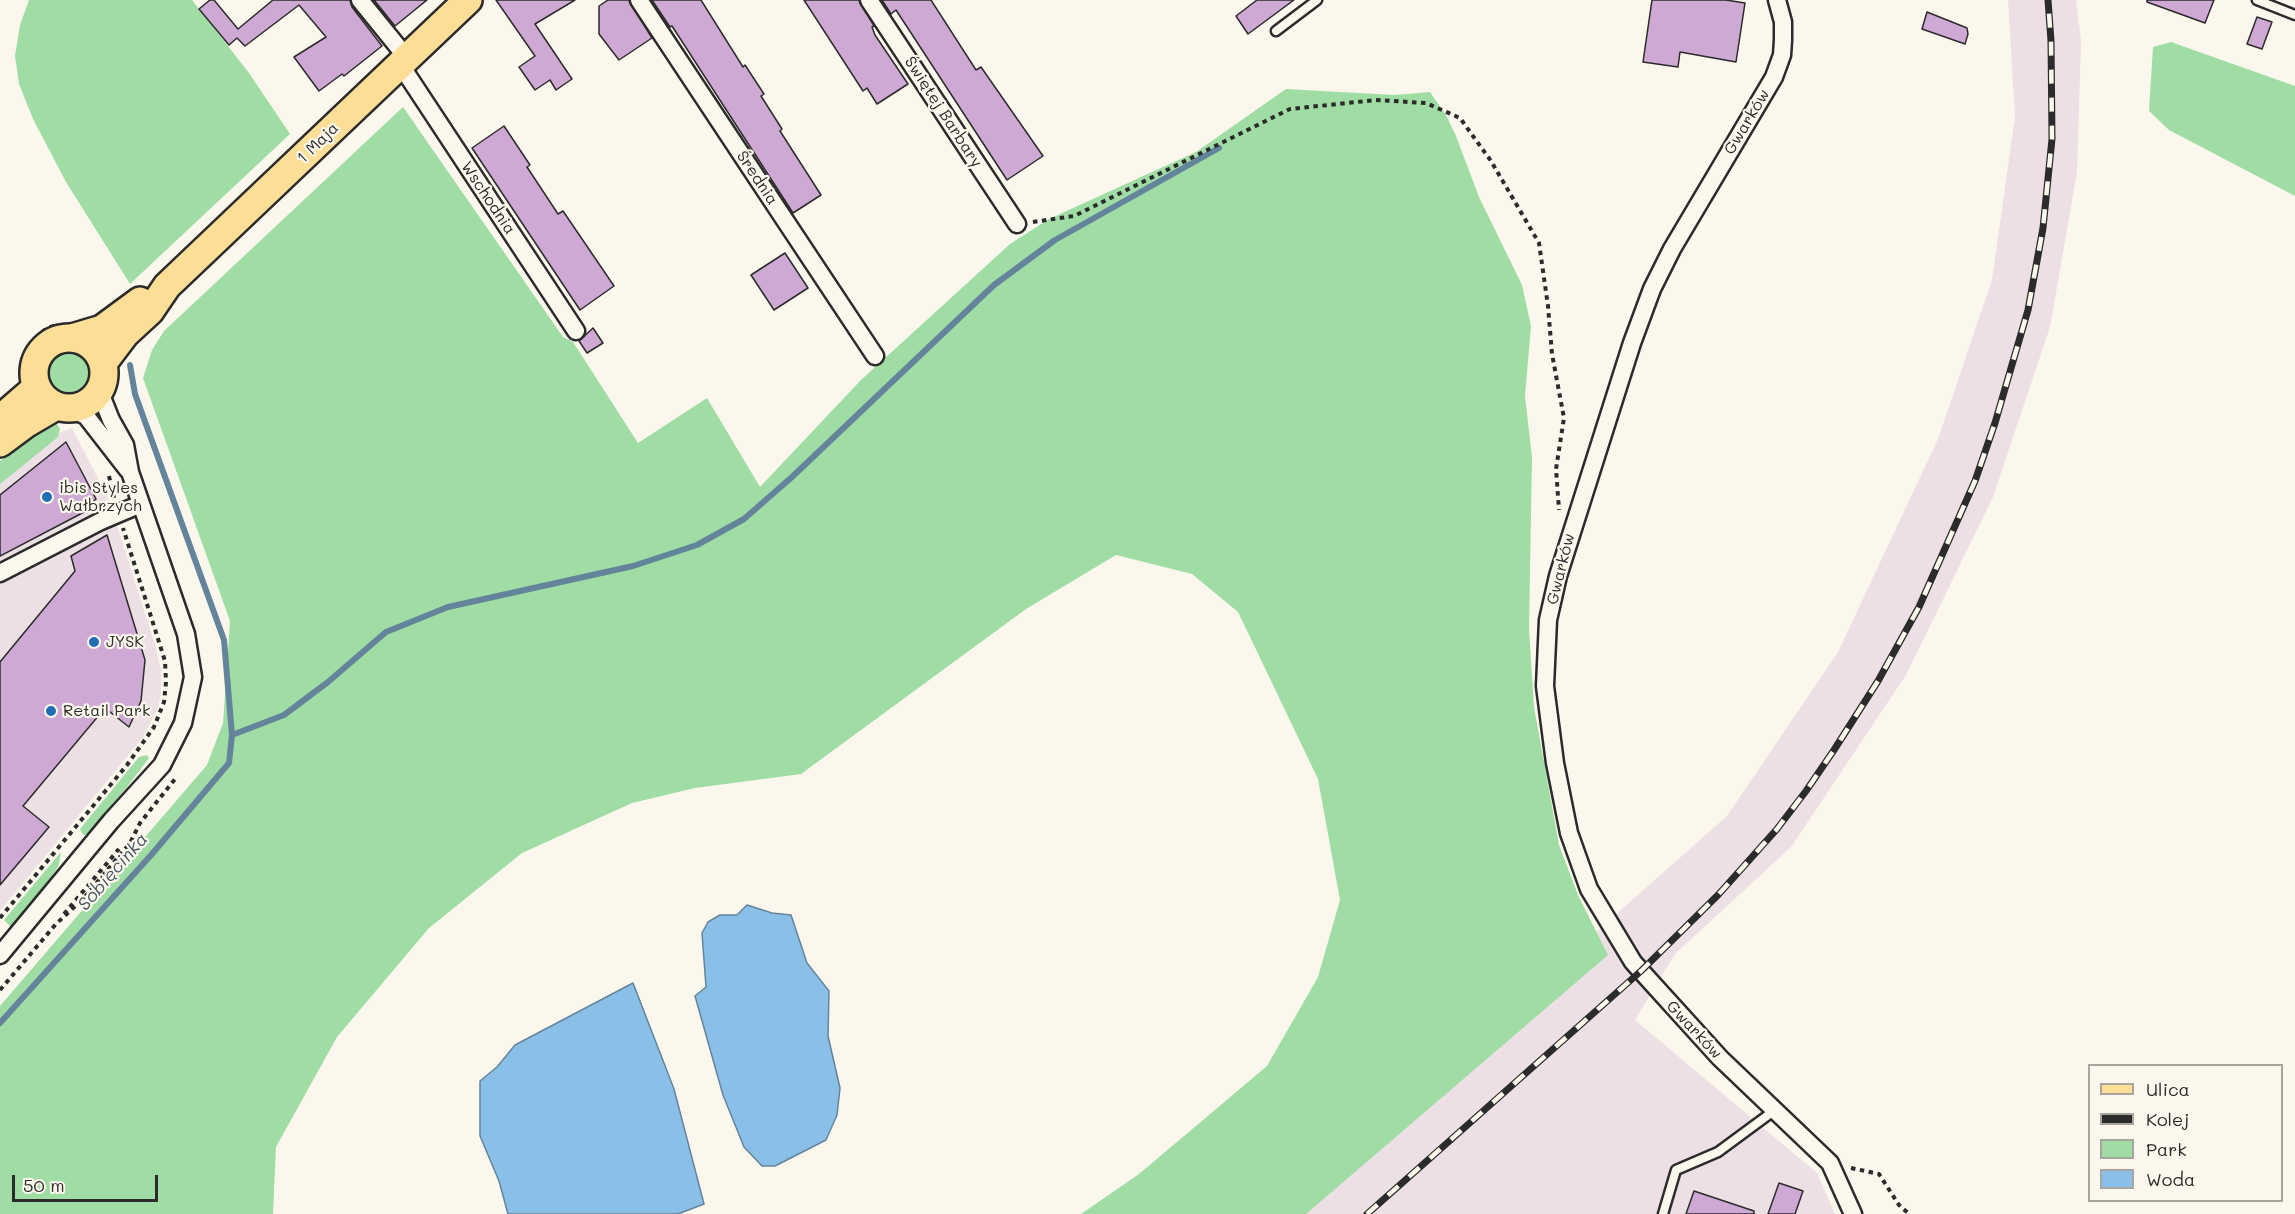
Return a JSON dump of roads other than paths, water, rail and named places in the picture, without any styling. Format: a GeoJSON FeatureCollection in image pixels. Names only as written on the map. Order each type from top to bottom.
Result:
{"type":"FeatureCollection","features":[{"type":"Feature","properties":{"kind":"main road","name":"1 Maja"},"geometry":{"type":"LineString","coordinates":[[102,375],[125,334],[150,311],[167,286],[468,0]]}},
{"type":"Feature","properties":{"kind":"main road","name":"1 Maja"},"geometry":{"type":"LineString","coordinates":[[72,338],[102,328],[167,286]]}},
{"type":"Feature","properties":{"kind":"main road"},"geometry":{"type":"LineString","coordinates":[[62,338],[72,338],[91,345],[102,375],[91,400],[76,407],[53,400],[34,377],[37,357],[52,342],[62,338]]}},
{"type":"Feature","properties":{"kind":"main road"},"geometry":{"type":"LineString","coordinates":[[0,418],[53,400]]}},
{"type":"Feature","properties":{"kind":"main road"},"geometry":{"type":"LineString","coordinates":[[0,443],[53,400]]}},
{"type":"Feature","properties":{"kind":"street","name":"Wschodnia"},"geometry":{"type":"LineString","coordinates":[[360,0],[404,61],[576,331]]}},
{"type":"Feature","properties":{"kind":"street","name":"Średnia"},"geometry":{"type":"LineString","coordinates":[[639,0],[875,356]]}},
{"type":"Feature","properties":{"kind":"street","name":"Świętej Barbary"},"geometry":{"type":"LineString","coordinates":[[869,0],[1017,224]]}},
{"type":"Feature","properties":{"kind":"street","name":"Gwarków"},"geometry":{"type":"LineString","coordinates":[[1777,0],[1783,22],[1783,40],[1782,56],[1774,76],[1672,249],[1652,289],[1632,344],[1558,576],[1548,621],[1545,686],[1555,763],[1569,833],[1589,889],[1641,971],[1720,1058],[1830,1163],[1854,1214]]}},
{"type":"Feature","properties":{"kind":"street"},"geometry":{"type":"LineString","coordinates":[[0,955],[111,821],[162,765],[183,723],[193,677],[186,634],[130,472],[125,445],[107,410],[102,375]]}},
{"type":"Feature","properties":{"kind":"street"},"geometry":{"type":"LineString","coordinates":[[53,400],[86,416],[130,472]]}},
{"type":"Feature","properties":{"kind":"street"},"geometry":{"type":"LineString","coordinates":[[0,573],[118,513],[141,504]]}},
{"type":"Feature","properties":{"kind":"lane"},"geometry":{"type":"LineString","coordinates":[[1276,31],[1317,0]]}},
{"type":"Feature","properties":{"kind":"lane"},"geometry":{"type":"LineString","coordinates":[[2257,0],[2295,15]]}},
{"type":"Feature","properties":{"kind":"lane"},"geometry":{"type":"LineString","coordinates":[[1663,1214],[1676,1170],[1718,1152],[1775,1110]]}},
{"type":"Feature","properties":{"kind":"water"},"geometry":{"type":"Polygon","coordinates":[[[747,905],[772,913],[791,915],[807,963],[829,991],[828,1036],[840,1088],[837,1115],[826,1140],[775,1166],[762,1166],[744,1147],[723,1095],[695,996],[706,987],[702,933],[708,922],[720,915],[737,915],[747,905]]]}},
{"type":"Feature","properties":{"kind":"water"},"geometry":{"type":"Polygon","coordinates":[[[633,983],[674,1089],[704,1204],[678,1214],[508,1214],[499,1181],[480,1136],[480,1081],[497,1067],[515,1045],[633,983]]]}},
{"type":"Feature","properties":{"kind":"waterway"},"geometry":{"type":"LineString","coordinates":[[232,735],[284,715],[328,682],[386,632],[448,607],[633,566],[697,545],[744,519],[792,477],[994,285],[1055,240],[1219,148]]}},
{"type":"Feature","properties":{"kind":"waterway","name":"Sobięcinka"},"geometry":{"type":"LineString","coordinates":[[0,1023],[152,854],[229,763],[232,735],[224,640],[135,394],[130,365]]}},
{"type":"Feature","properties":{"kind":"railway"},"geometry":{"type":"LineString","coordinates":[[1367,1214],[1641,971],[1718,895],[1777,829],[1806,791],[1878,681],[1919,607],[1975,481],[1995,423],[2028,310],[2043,228],[2052,139],[2051,41],[2048,0]]}},
{"type":"Feature","properties":{"kind":"place","name":"ibis Styles Wałbrzych"},"geometry":{"type":"Point","coordinates":[47,497]}},
{"type":"Feature","properties":{"kind":"place","name":"JYSK"},"geometry":{"type":"Point","coordinates":[94,642]}},
{"type":"Feature","properties":{"kind":"place","name":"Retail Park"},"geometry":{"type":"Point","coordinates":[51,711]}}]}
